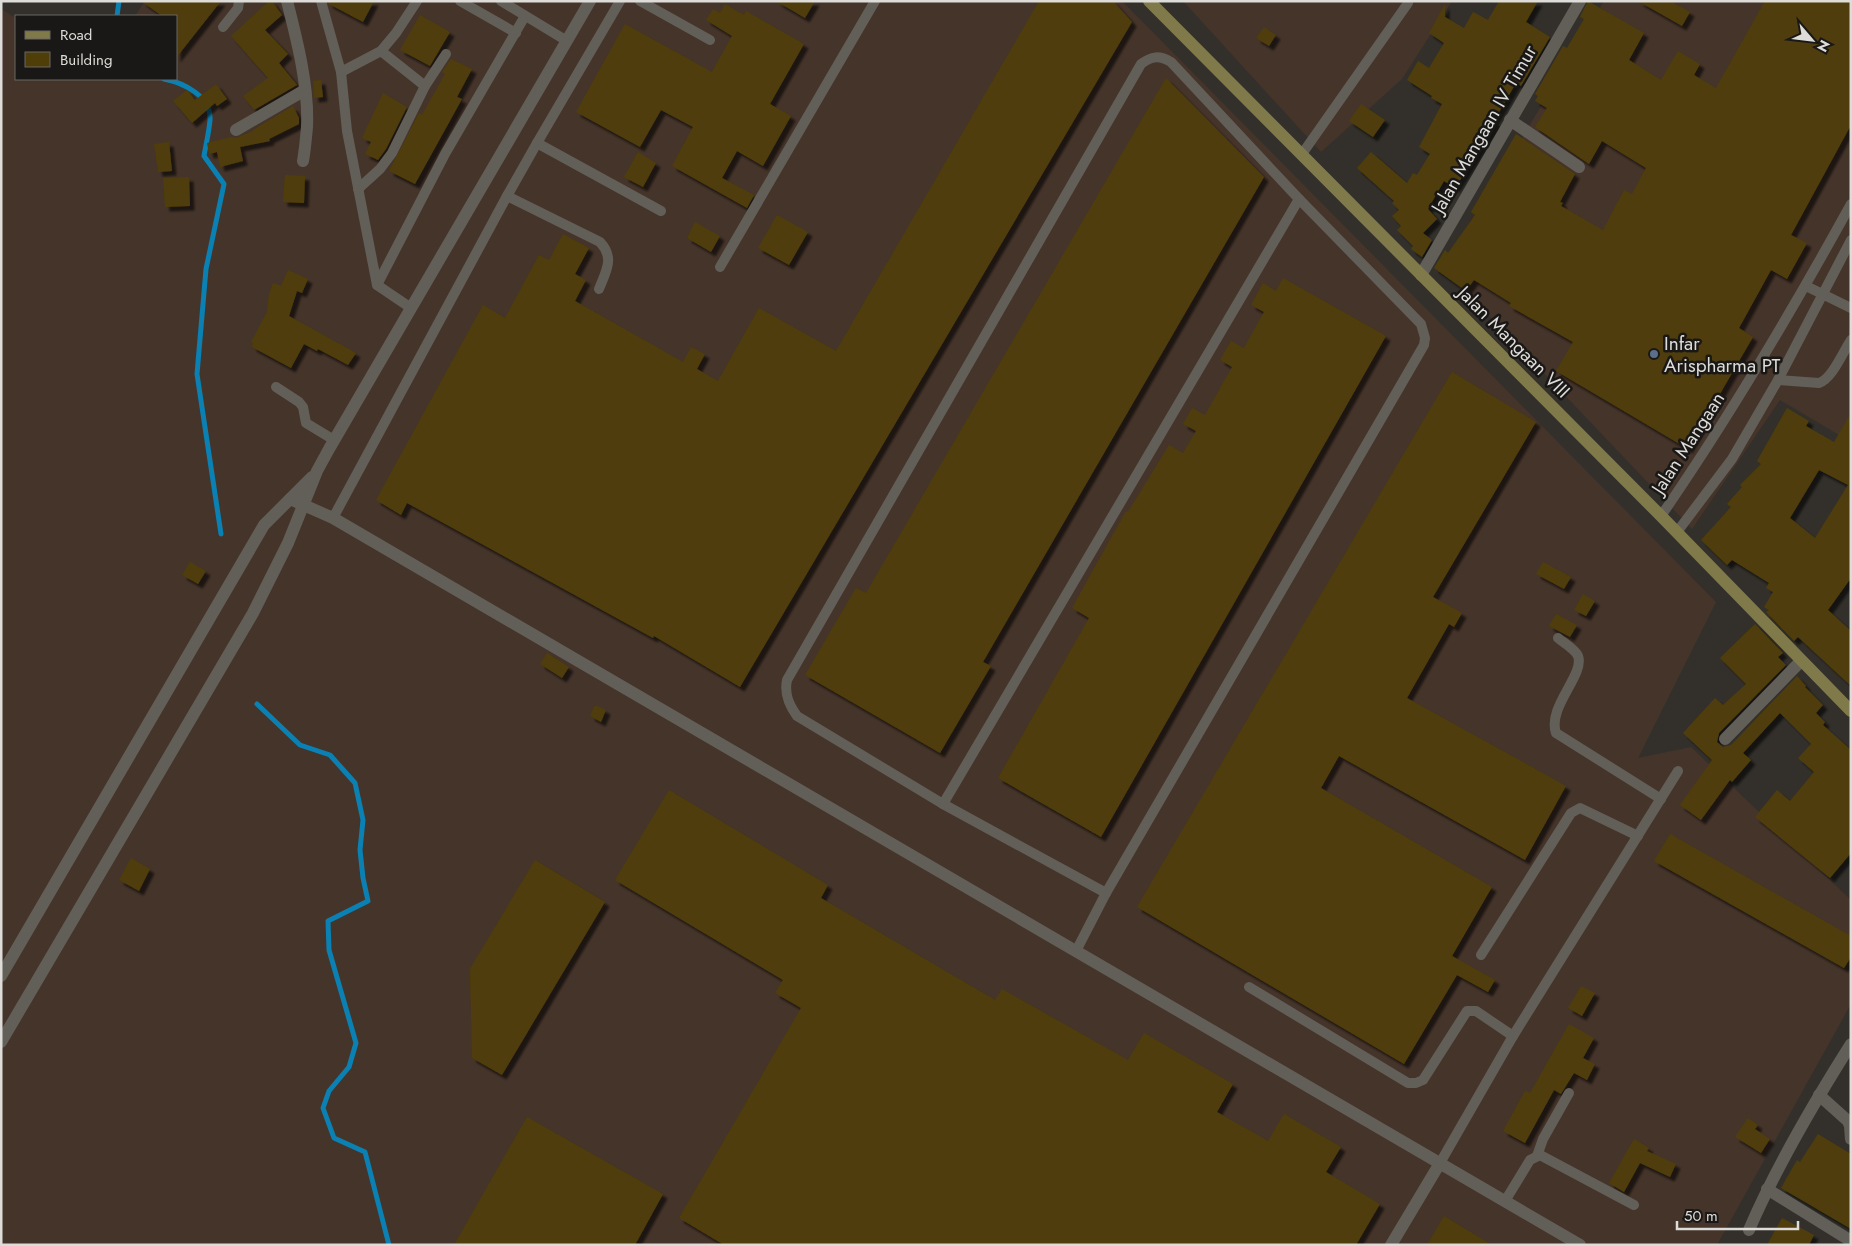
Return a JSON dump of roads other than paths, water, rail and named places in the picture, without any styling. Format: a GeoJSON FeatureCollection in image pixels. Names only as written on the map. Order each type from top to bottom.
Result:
{"type":"FeatureCollection","features":[{"type":"Feature","properties":{"kind":"street"},"geometry":{"type":"LineString","coordinates":[[287,1],[295,31],[305,90],[307,126],[304,161]]}},
{"type":"Feature","properties":{"kind":"street"},"geometry":{"type":"LineString","coordinates":[[1,1042],[253,613],[288,543],[317,471],[334,440],[590,1]]}},
{"type":"Feature","properties":{"kind":"street","name":"Jalan Mangaan VIII"},"geometry":{"type":"LineString","coordinates":[[1150,1],[1677,532],[1851,711]]}},
{"type":"Feature","properties":{"kind":"street","name":"Jalan Mangaan IV Timur"},"geometry":{"type":"LineString","coordinates":[[1421,275],[1580,1]]}},
{"type":"Feature","properties":{"kind":"street"},"geometry":{"type":"LineString","coordinates":[[236,130],[305,90]]}},
{"type":"Feature","properties":{"kind":"street"},"geometry":{"type":"LineString","coordinates":[[1510,120],[1579,167]]}},
{"type":"Feature","properties":{"kind":"street"},"geometry":{"type":"LineString","coordinates":[[1,976],[264,525],[317,471]]}},
{"type":"Feature","properties":{"kind":"street"},"geometry":{"type":"LineString","coordinates":[[290,498],[333,518],[1580,1245]]}},
{"type":"Feature","properties":{"kind":"street"},"geometry":{"type":"LineString","coordinates":[[1725,739],[1801,661]]}},
{"type":"Feature","properties":{"kind":"street"},"geometry":{"type":"LineString","coordinates":[[1749,1230],[1767,1189],[1819,1095],[1851,1044]]}},
{"type":"Feature","properties":{"kind":"street"},"geometry":{"type":"LineString","coordinates":[[1819,1095],[1848,1121],[1851,1139]]}},
{"type":"Feature","properties":{"kind":"street"},"geometry":{"type":"LineString","coordinates":[[1391,1245],[1440,1163]]}},
{"type":"Feature","properties":{"kind":"street"},"geometry":{"type":"LineString","coordinates":[[1767,1189],[1851,1241]]}},
{"type":"Feature","properties":{"kind":"lane"},"geometry":{"type":"LineString","coordinates":[[224,27],[238,8],[239,1]]}},
{"type":"Feature","properties":{"kind":"lane"},"geometry":{"type":"LineString","coordinates":[[321,1],[341,72],[347,131],[377,285],[411,308]]}},
{"type":"Feature","properties":{"kind":"lane"},"geometry":{"type":"LineString","coordinates":[[341,72],[381,51],[417,1]]}},
{"type":"Feature","properties":{"kind":"lane"},"geometry":{"type":"LineString","coordinates":[[460,1],[516,33]]}},
{"type":"Feature","properties":{"kind":"lane"},"geometry":{"type":"LineString","coordinates":[[501,1],[567,41]]}},
{"type":"Feature","properties":{"kind":"lane"},"geometry":{"type":"LineString","coordinates":[[333,518],[507,196],[620,1]]}},
{"type":"Feature","properties":{"kind":"lane"},"geometry":{"type":"LineString","coordinates":[[640,1],[710,40]]}},
{"type":"Feature","properties":{"kind":"lane"},"geometry":{"type":"LineString","coordinates":[[720,267],[875,1]]}},
{"type":"Feature","properties":{"kind":"lane"},"geometry":{"type":"LineString","coordinates":[[1302,154],[1408,4]]}},
{"type":"Feature","properties":{"kind":"lane"},"geometry":{"type":"LineString","coordinates":[[377,285],[445,154],[526,16]]}},
{"type":"Feature","properties":{"kind":"lane"},"geometry":{"type":"LineString","coordinates":[[381,51],[425,86]]}},
{"type":"Feature","properties":{"kind":"lane"},"geometry":{"type":"LineString","coordinates":[[358,189],[380,169],[392,153],[425,86],[446,54]]}},
{"type":"Feature","properties":{"kind":"lane"},"geometry":{"type":"LineString","coordinates":[[1076,951],[1106,893],[1424,345],[1425,338],[1421,324],[1299,199],[1171,62],[1157,57],[1148,59],[1141,64],[787,680],[786,688],[787,699],[797,716],[943,804],[1106,893]]}},
{"type":"Feature","properties":{"kind":"lane"},"geometry":{"type":"LineString","coordinates":[[537,143],[661,211]]}},
{"type":"Feature","properties":{"kind":"lane"},"geometry":{"type":"LineString","coordinates":[[507,196],[600,242],[609,254],[608,263],[599,289]]}},
{"type":"Feature","properties":{"kind":"lane"},"geometry":{"type":"LineString","coordinates":[[943,804],[1299,199]]}},
{"type":"Feature","properties":{"kind":"lane","name":"Jalan Mangaan"},"geometry":{"type":"LineString","coordinates":[[1661,516],[1710,446],[1806,286],[1851,204]]}},
{"type":"Feature","properties":{"kind":"lane"},"geometry":{"type":"LineString","coordinates":[[1677,532],[1732,459],[1778,380],[1851,240]]}},
{"type":"Feature","properties":{"kind":"lane"},"geometry":{"type":"LineString","coordinates":[[1806,286],[1851,308]]}},
{"type":"Feature","properties":{"kind":"lane"},"geometry":{"type":"LineString","coordinates":[[1778,380],[1822,382],[1830,376],[1851,340]]}},
{"type":"Feature","properties":{"kind":"lane"},"geometry":{"type":"LineString","coordinates":[[276,387],[299,402],[303,407],[306,423],[334,440]]}},
{"type":"Feature","properties":{"kind":"lane"},"geometry":{"type":"LineString","coordinates":[[1558,638],[1577,654],[1580,663],[1553,724],[1556,732],[1661,799]]}},
{"type":"Feature","properties":{"kind":"lane"},"geometry":{"type":"LineString","coordinates":[[1440,1163],[1513,1036],[1678,771]]}},
{"type":"Feature","properties":{"kind":"lane"},"geometry":{"type":"LineString","coordinates":[[1481,955],[1571,813],[1580,808],[1638,836]]}},
{"type":"Feature","properties":{"kind":"lane"},"geometry":{"type":"LineString","coordinates":[[1249,987],[1408,1083],[1416,1083],[1423,1080],[1467,1011],[1476,1011],[1513,1036]]}},
{"type":"Feature","properties":{"kind":"lane"},"geometry":{"type":"LineString","coordinates":[[1537,1156],[1543,1139],[1569,1093]]}},
{"type":"Feature","properties":{"kind":"lane"},"geometry":{"type":"LineString","coordinates":[[1505,1201],[1530,1160],[1540,1155],[1634,1205]]}},
{"type":"Feature","properties":{"kind":"waterway"},"geometry":{"type":"LineString","coordinates":[[117,15],[119,1]]}},
{"type":"Feature","properties":{"kind":"waterway"},"geometry":{"type":"LineString","coordinates":[[168,80],[188,87],[206,104],[210,120],[204,156],[224,184],[206,269],[197,374],[221,534]]}},
{"type":"Feature","properties":{"kind":"waterway"},"geometry":{"type":"LineString","coordinates":[[257,704],[300,745],[330,755],[355,783],[363,820],[360,850],[368,901],[328,921],[329,950],[356,1043],[349,1067],[329,1091],[323,1108],[334,1138],[365,1152],[389,1245]]}},
{"type":"Feature","properties":{"kind":"place","name":"Infar Arispharma PT"},"geometry":{"type":"Point","coordinates":[1654,354]}}]}
